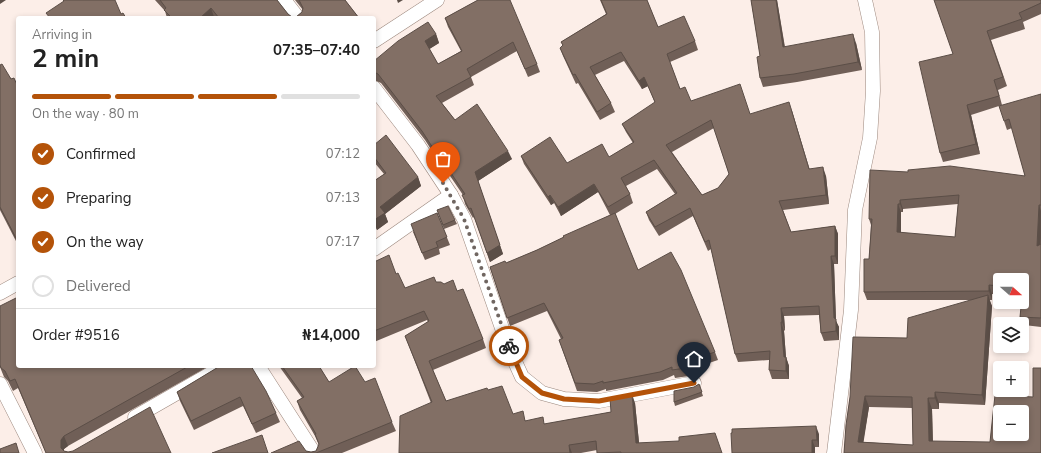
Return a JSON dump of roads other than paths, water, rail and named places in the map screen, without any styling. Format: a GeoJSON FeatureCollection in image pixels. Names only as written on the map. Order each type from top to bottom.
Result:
{"type":"FeatureCollection","features":[{"type":"Feature","properties":{"kind":"street"},"geometry":{"type":"LineString","coordinates":[[284,0],[296,16]]}},
{"type":"Feature","properties":{"kind":"street"},"geometry":{"type":"LineString","coordinates":[[376,40],[437,0]]}},
{"type":"Feature","properties":{"kind":"street"},"geometry":{"type":"LineString","coordinates":[[834,453],[851,310],[855,210],[870,138],[873,91],[872,32],[865,0]]}},
{"type":"Feature","properties":{"kind":"street"},"geometry":{"type":"LineString","coordinates":[[376,91],[418,145],[451,195],[464,219],[510,351],[522,377],[542,393],[564,399],[599,401],[694,383]]}},
{"type":"Feature","properties":{"kind":"street"},"geometry":{"type":"LineString","coordinates":[[376,248],[451,195]]}},
{"type":"Feature","properties":{"kind":"street"},"geometry":{"type":"LineString","coordinates":[[0,293],[16,284]]}},
{"type":"Feature","properties":{"kind":"street"},"geometry":{"type":"LineString","coordinates":[[120,425],[220,368]]}},
{"type":"Feature","properties":{"kind":"street"},"geometry":{"type":"LineString","coordinates":[[259,368],[314,453]]}},
{"type":"Feature","properties":{"kind":"street"},"geometry":{"type":"LineString","coordinates":[[0,384],[35,453]]}}]}
